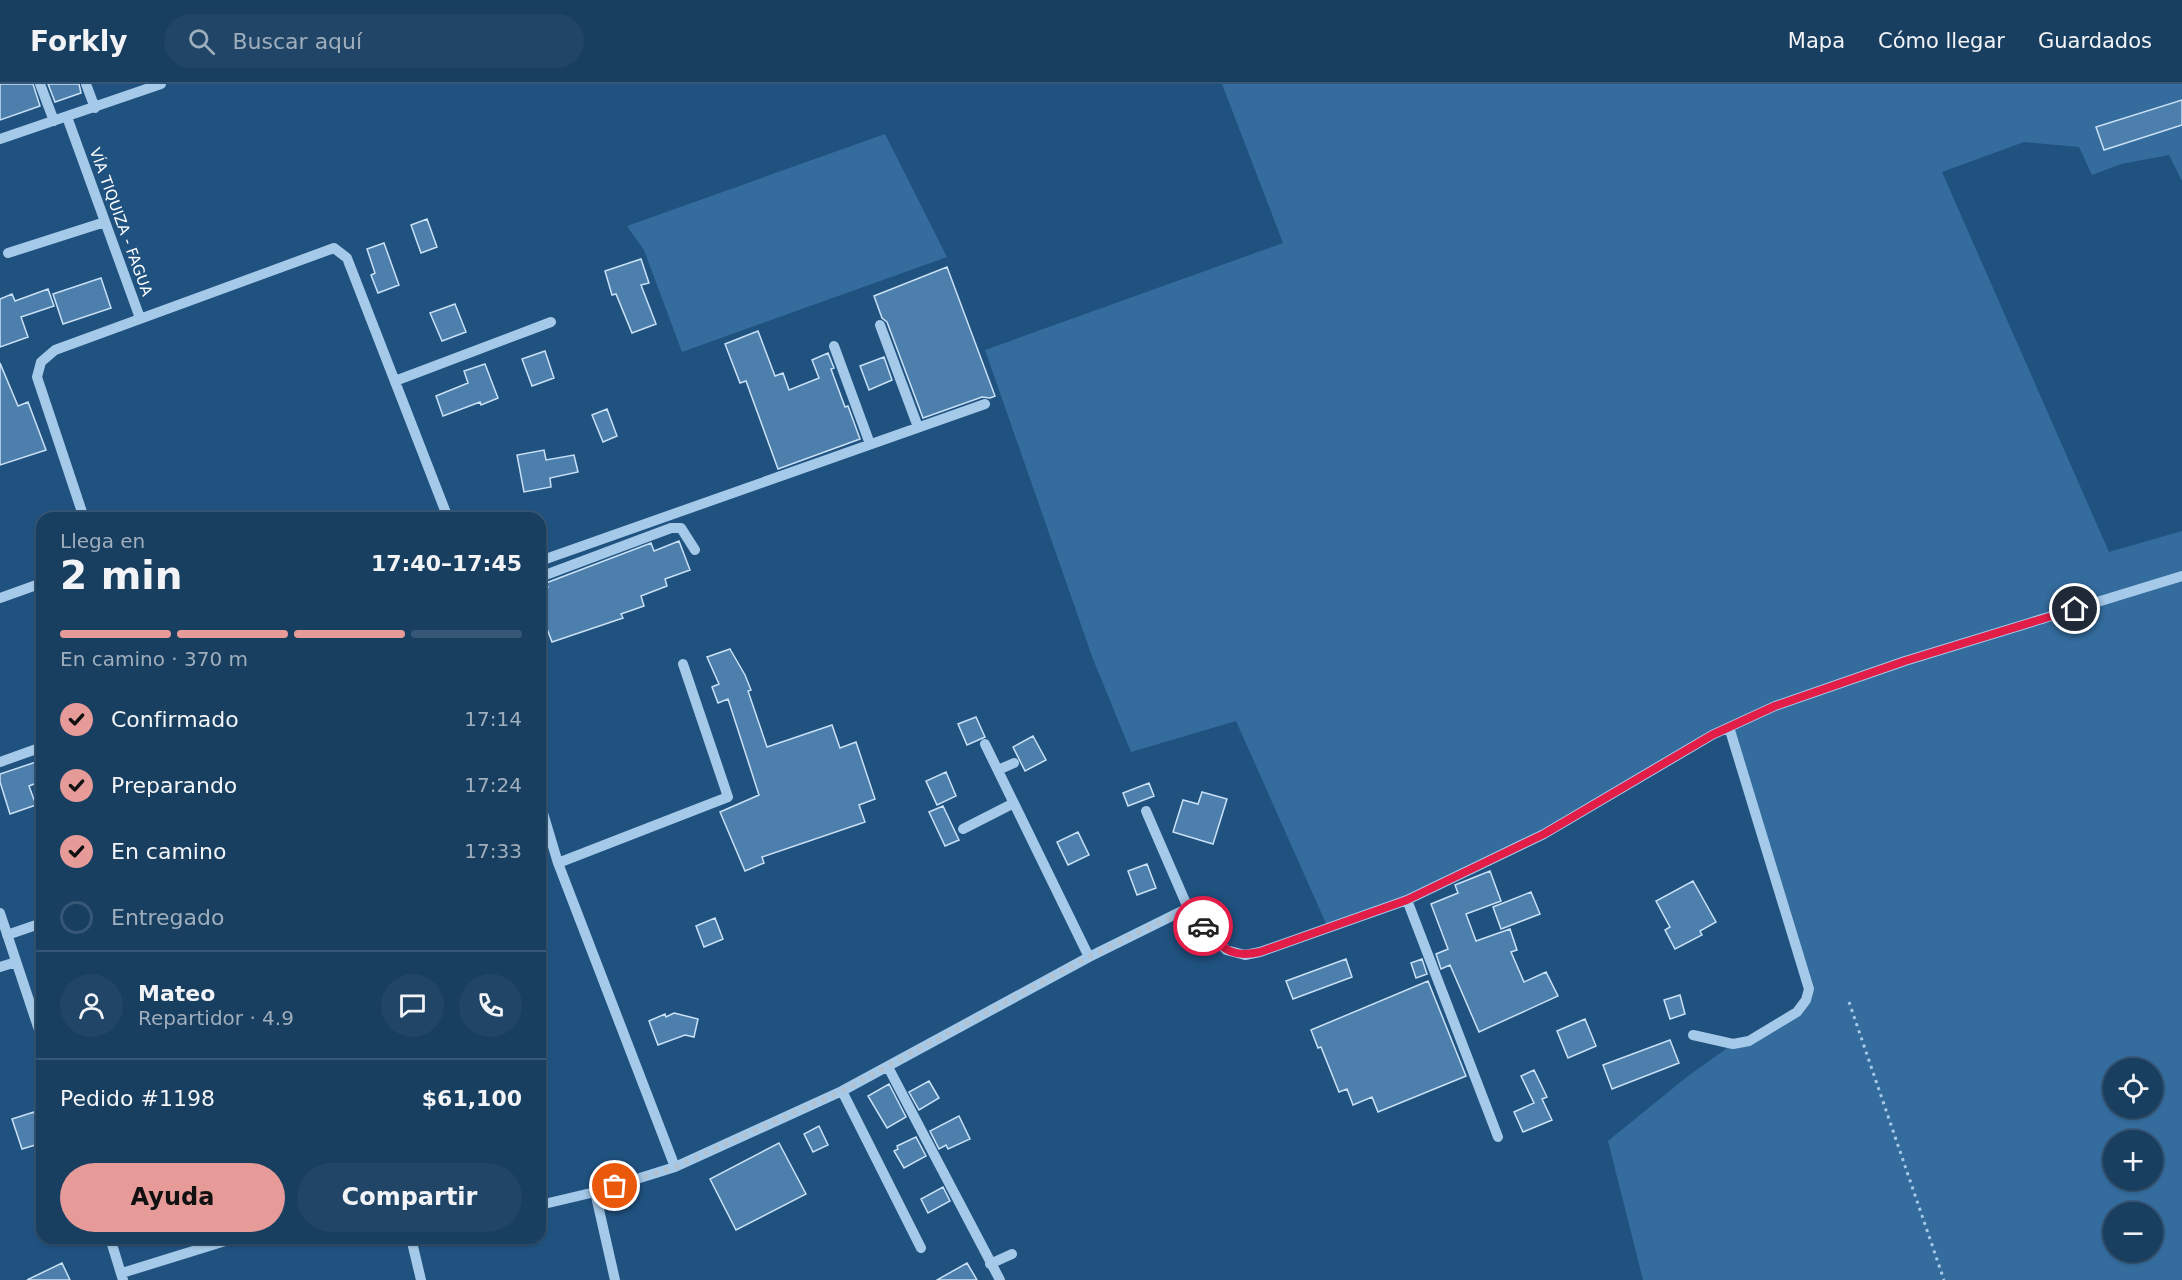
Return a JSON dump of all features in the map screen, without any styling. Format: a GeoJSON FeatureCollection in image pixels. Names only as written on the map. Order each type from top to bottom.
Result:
{"type":"FeatureCollection","features":[{"type":"Feature","properties":{"kind":"street"},"geometry":{"type":"LineString","coordinates":[[40,84],[54,121]]}},
{"type":"Feature","properties":{"kind":"street"},"geometry":{"type":"LineString","coordinates":[[86,84],[95,108]]}},
{"type":"Feature","properties":{"kind":"street"},"geometry":{"type":"LineString","coordinates":[[0,139],[95,108],[145,87],[161,84]]}},
{"type":"Feature","properties":{"kind":"street","name":"VÍA TIQUIZA - FAGUA"},"geometry":{"type":"LineString","coordinates":[[68,117],[140,318],[55,350],[41,362],[37,377],[82,512]]}},
{"type":"Feature","properties":{"kind":"street"},"geometry":{"type":"LineString","coordinates":[[8,253],[105,222]]}},
{"type":"Feature","properties":{"kind":"street"},"geometry":{"type":"LineString","coordinates":[[140,318],[334,248],[348,258],[446,512]]}},
{"type":"Feature","properties":{"kind":"street"},"geometry":{"type":"LineString","coordinates":[[395,381],[551,322]]}},
{"type":"Feature","properties":{"kind":"street"},"geometry":{"type":"LineString","coordinates":[[880,325],[918,427]]}},
{"type":"Feature","properties":{"kind":"street"},"geometry":{"type":"LineString","coordinates":[[834,346],[870,444]]}},
{"type":"Feature","properties":{"kind":"street"},"geometry":{"type":"LineString","coordinates":[[546,559],[985,404]]}},
{"type":"Feature","properties":{"kind":"street"},"geometry":{"type":"LineString","coordinates":[[546,575],[671,528],[681,528],[695,550]]}},
{"type":"Feature","properties":{"kind":"street"},"geometry":{"type":"LineString","coordinates":[[1146,812],[1188,908],[1226,950],[1245,955],[1260,952],[1407,900],[1544,834],[1712,735],[1775,706],[1905,661],[2182,576]]}},
{"type":"Feature","properties":{"kind":"street"},"geometry":{"type":"LineString","coordinates":[[0,598],[36,585]]}},
{"type":"Feature","properties":{"kind":"street"},"geometry":{"type":"LineString","coordinates":[[558,863],[728,797],[683,664]]}},
{"type":"Feature","properties":{"kind":"street"},"geometry":{"type":"LineString","coordinates":[[1693,1035],[1733,1044],[1749,1041],[1797,1012],[1806,1000],[1809,989],[1729,727]]}},
{"type":"Feature","properties":{"kind":"street"},"geometry":{"type":"LineString","coordinates":[[985,744],[1089,957]]}},
{"type":"Feature","properties":{"kind":"street"},"geometry":{"type":"LineString","coordinates":[[0,762],[36,749]]}},
{"type":"Feature","properties":{"kind":"street"},"geometry":{"type":"LineString","coordinates":[[998,770],[1014,762]]}},
{"type":"Feature","properties":{"kind":"street"},"geometry":{"type":"LineString","coordinates":[[963,829],[1014,803]]}},
{"type":"Feature","properties":{"kind":"street"},"geometry":{"type":"LineString","coordinates":[[546,823],[558,863],[675,1167]]}},
{"type":"Feature","properties":{"kind":"street"},"geometry":{"type":"LineString","coordinates":[[1407,900],[1498,1137]]}},
{"type":"Feature","properties":{"kind":"street"},"geometry":{"type":"LineString","coordinates":[[546,1204],[595,1192],[675,1167],[842,1091],[1089,957],[1188,908]]}},
{"type":"Feature","properties":{"kind":"street"},"geometry":{"type":"LineString","coordinates":[[0,914],[36,1021]]}},
{"type":"Feature","properties":{"kind":"street"},"geometry":{"type":"LineString","coordinates":[[7,935],[36,925]]}},
{"type":"Feature","properties":{"kind":"street"},"geometry":{"type":"LineString","coordinates":[[0,967],[16,962]]}},
{"type":"Feature","properties":{"kind":"street"},"geometry":{"type":"LineString","coordinates":[[888,1067],[1000,1280]]}},
{"type":"Feature","properties":{"kind":"street"},"geometry":{"type":"LineString","coordinates":[[842,1091],[921,1248]]}},
{"type":"Feature","properties":{"kind":"street"},"geometry":{"type":"LineString","coordinates":[[595,1192],[615,1280]]}},
{"type":"Feature","properties":{"kind":"street"},"geometry":{"type":"LineString","coordinates":[[112,1244],[123,1277],[217,1244]]}},
{"type":"Feature","properties":{"kind":"street"},"geometry":{"type":"LineString","coordinates":[[413,1244],[422,1280]]}},
{"type":"Feature","properties":{"kind":"street"},"geometry":{"type":"LineString","coordinates":[[990,1264],[1012,1254]]}},
{"type":"Feature","properties":{"kind":"path"},"geometry":{"type":"LineString","coordinates":[[1849,1002],[1944,1280]]}},
{"type":"Feature","properties":{"kind":"shaded area"},"geometry":{"type":"Polygon","coordinates":[[[1222,84],[2182,84],[2182,181],[2169,155],[2121,164],[2092,175],[2079,147],[2024,142],[1942,172],[2109,552],[2182,531],[2182,1280],[1643,1280],[1608,1141],[1688,1076],[1733,1044],[1797,1012],[1809,989],[1729,728],[1544,834],[1407,900],[1328,928],[1236,721],[1131,752],[1093,659],[985,350],[1283,243],[1222,84]]]}},
{"type":"Feature","properties":{"kind":"shaded area"},"geometry":{"type":"Polygon","coordinates":[[[885,134],[947,257],[682,352],[644,250],[627,226],[885,134]]]}},
{"type":"Feature","properties":{"kind":"building"},"geometry":{"type":"Polygon","coordinates":[[[0,84],[33,84],[40,106],[0,120],[0,84]]]}},
{"type":"Feature","properties":{"kind":"building"},"geometry":{"type":"Polygon","coordinates":[[[48,84],[79,84],[81,93],[55,102],[48,84]]]}},
{"type":"Feature","properties":{"kind":"building"},"geometry":{"type":"Polygon","coordinates":[[[2182,100],[2182,125],[2104,150],[2096,127],[2182,100]]]}},
{"type":"Feature","properties":{"kind":"building"},"geometry":{"type":"Polygon","coordinates":[[[427,219],[437,247],[421,253],[411,225],[427,219]]]}},
{"type":"Feature","properties":{"kind":"building"},"geometry":{"type":"Polygon","coordinates":[[[384,243],[399,285],[378,293],[371,275],[375,273],[367,249],[384,243]]]}},
{"type":"Feature","properties":{"kind":"building"},"geometry":{"type":"Polygon","coordinates":[[[641,259],[649,283],[641,285],[656,324],[632,333],[616,294],[612,295],[605,271],[641,259]]]}},
{"type":"Feature","properties":{"kind":"building"},"geometry":{"type":"Polygon","coordinates":[[[947,267],[995,396],[982,397],[923,418],[887,322],[882,318],[874,296],[947,267]]]}},
{"type":"Feature","properties":{"kind":"building"},"geometry":{"type":"Polygon","coordinates":[[[101,278],[111,308],[63,324],[53,294],[101,278]]]}},
{"type":"Feature","properties":{"kind":"building"},"geometry":{"type":"Polygon","coordinates":[[[48,289],[54,306],[21,317],[28,337],[0,347],[0,299],[12,294],[15,301],[48,289]]]}},
{"type":"Feature","properties":{"kind":"building"},"geometry":{"type":"Polygon","coordinates":[[[455,304],[466,332],[442,341],[430,313],[455,304]]]}},
{"type":"Feature","properties":{"kind":"building"},"geometry":{"type":"Polygon","coordinates":[[[758,331],[775,376],[783,373],[789,390],[819,378],[812,360],[828,353],[834,368],[831,369],[845,407],[848,406],[860,439],[778,469],[746,381],[740,383],[725,344],[758,331]]]}},
{"type":"Feature","properties":{"kind":"building"},"geometry":{"type":"Polygon","coordinates":[[[545,351],[554,378],[532,386],[522,359],[545,351]]]}},
{"type":"Feature","properties":{"kind":"building"},"geometry":{"type":"Polygon","coordinates":[[[884,357],[892,380],[869,390],[860,366],[884,357]]]}},
{"type":"Feature","properties":{"kind":"building"},"geometry":{"type":"Polygon","coordinates":[[[0,363],[18,406],[28,402],[46,450],[0,465],[0,363]]]}},
{"type":"Feature","properties":{"kind":"building"},"geometry":{"type":"Polygon","coordinates":[[[485,364],[498,398],[443,416],[436,396],[468,383],[464,371],[485,364]]]}},
{"type":"Feature","properties":{"kind":"building"},"geometry":{"type":"Polygon","coordinates":[[[607,409],[617,436],[603,442],[592,415],[607,409]]]}},
{"type":"Feature","properties":{"kind":"building"},"geometry":{"type":"Polygon","coordinates":[[[544,450],[546,460],[574,455],[578,472],[550,478],[551,487],[524,492],[517,455],[544,450]]]}},
{"type":"Feature","properties":{"kind":"building"},"geometry":{"type":"Polygon","coordinates":[[[679,541],[690,570],[665,579],[667,586],[641,596],[644,606],[621,614],[623,618],[552,642],[546,626],[546,588],[548,587],[546,583],[651,543],[654,551],[679,541]]]}},
{"type":"Feature","properties":{"kind":"building"},"geometry":{"type":"Polygon","coordinates":[[[730,649],[751,690],[748,691],[767,747],[832,725],[840,748],[856,742],[875,799],[859,805],[865,822],[762,857],[764,863],[745,871],[720,812],[759,795],[728,699],[718,703],[712,687],[719,684],[707,657],[730,649]]]}},
{"type":"Feature","properties":{"kind":"building"},"geometry":{"type":"Polygon","coordinates":[[[976,717],[985,737],[967,745],[958,724],[976,717]]]}},
{"type":"Feature","properties":{"kind":"building"},"geometry":{"type":"Polygon","coordinates":[[[1033,736],[1046,760],[1025,771],[1013,747],[1033,736]]]}},
{"type":"Feature","properties":{"kind":"building"},"geometry":{"type":"Polygon","coordinates":[[[36,762],[36,783],[29,786],[36,805],[10,814],[0,782],[0,774],[36,762]]]}},
{"type":"Feature","properties":{"kind":"building"},"geometry":{"type":"Polygon","coordinates":[[[946,772],[956,796],[937,805],[926,781],[946,772]]]}},
{"type":"Feature","properties":{"kind":"building"},"geometry":{"type":"Polygon","coordinates":[[[1149,783],[1154,796],[1128,806],[1123,793],[1149,783]]]}},
{"type":"Feature","properties":{"kind":"building"},"geometry":{"type":"Polygon","coordinates":[[[1202,792],[1227,799],[1213,844],[1173,832],[1183,800],[1198,804],[1202,792]]]}},
{"type":"Feature","properties":{"kind":"building"},"geometry":{"type":"Polygon","coordinates":[[[943,806],[959,840],[945,846],[929,812],[943,806]]]}},
{"type":"Feature","properties":{"kind":"building"},"geometry":{"type":"Polygon","coordinates":[[[1078,832],[1089,855],[1068,865],[1057,842],[1078,832]]]}},
{"type":"Feature","properties":{"kind":"building"},"geometry":{"type":"Polygon","coordinates":[[[1147,864],[1156,888],[1137,895],[1128,871],[1147,864]]]}},
{"type":"Feature","properties":{"kind":"building"},"geometry":{"type":"Polygon","coordinates":[[[1490,871],[1501,901],[1466,914],[1476,941],[1510,929],[1517,950],[1511,952],[1524,982],[1546,972],[1558,996],[1479,1032],[1450,965],[1441,969],[1436,954],[1448,949],[1431,904],[1458,893],[1455,885],[1490,871]]]}},
{"type":"Feature","properties":{"kind":"building"},"geometry":{"type":"Polygon","coordinates":[[[1693,881],[1716,922],[1700,931],[1702,935],[1675,949],[1665,930],[1670,927],[1656,901],[1693,881]]]}},
{"type":"Feature","properties":{"kind":"building"},"geometry":{"type":"Polygon","coordinates":[[[1531,892],[1540,914],[1501,929],[1493,907],[1531,892]]]}},
{"type":"Feature","properties":{"kind":"building"},"geometry":{"type":"Polygon","coordinates":[[[715,918],[723,939],[704,947],[696,926],[715,918]]]}},
{"type":"Feature","properties":{"kind":"building"},"geometry":{"type":"Polygon","coordinates":[[[1346,959],[1352,977],[1293,999],[1286,981],[1346,959]]]}},
{"type":"Feature","properties":{"kind":"building"},"geometry":{"type":"Polygon","coordinates":[[[1422,959],[1427,974],[1416,978],[1411,963],[1422,959]]]}},
{"type":"Feature","properties":{"kind":"building"},"geometry":{"type":"Polygon","coordinates":[[[1428,981],[1466,1076],[1378,1112],[1372,1097],[1353,1105],[1347,1089],[1339,1092],[1321,1047],[1318,1048],[1311,1030],[1428,981]]]}},
{"type":"Feature","properties":{"kind":"building"},"geometry":{"type":"Polygon","coordinates":[[[1680,995],[1685,1014],[1670,1019],[1664,1000],[1680,995]]]}},
{"type":"Feature","properties":{"kind":"building"},"geometry":{"type":"Polygon","coordinates":[[[674,1013],[698,1019],[694,1037],[685,1035],[658,1045],[649,1021],[674,1013]]]}},
{"type":"Feature","properties":{"kind":"building"},"geometry":{"type":"Polygon","coordinates":[[[1585,1019],[1596,1046],[1568,1058],[1557,1031],[1585,1019]]]}},
{"type":"Feature","properties":{"kind":"building"},"geometry":{"type":"Polygon","coordinates":[[[1670,1040],[1679,1063],[1612,1089],[1603,1065],[1670,1040]]]}},
{"type":"Feature","properties":{"kind":"building"},"geometry":{"type":"Polygon","coordinates":[[[1534,1070],[1547,1097],[1542,1099],[1552,1120],[1523,1132],[1514,1112],[1534,1103],[1521,1076],[1534,1070]]]}},
{"type":"Feature","properties":{"kind":"building"},"geometry":{"type":"Polygon","coordinates":[[[929,1081],[939,1098],[919,1110],[909,1092],[929,1081]]]}},
{"type":"Feature","properties":{"kind":"building"},"geometry":{"type":"Polygon","coordinates":[[[889,1084],[906,1117],[887,1128],[868,1096],[889,1084]]]}},
{"type":"Feature","properties":{"kind":"building"},"geometry":{"type":"Polygon","coordinates":[[[34,1112],[36,1145],[22,1149],[12,1119],[34,1112]]]}},
{"type":"Feature","properties":{"kind":"building"},"geometry":{"type":"Polygon","coordinates":[[[959,1116],[970,1139],[948,1149],[946,1145],[939,1149],[930,1131],[959,1116]]]}},
{"type":"Feature","properties":{"kind":"building"},"geometry":{"type":"Polygon","coordinates":[[[819,1126],[828,1145],[813,1152],[804,1134],[819,1126]]]}},
{"type":"Feature","properties":{"kind":"building"},"geometry":{"type":"Polygon","coordinates":[[[916,1137],[926,1156],[904,1168],[894,1151],[898,1149],[897,1146],[916,1137]]]}},
{"type":"Feature","properties":{"kind":"building"},"geometry":{"type":"Polygon","coordinates":[[[779,1143],[806,1194],[736,1230],[710,1179],[779,1143]]]}},
{"type":"Feature","properties":{"kind":"building"},"geometry":{"type":"Polygon","coordinates":[[[943,1187],[950,1201],[928,1213],[921,1199],[943,1187]]]}},
{"type":"Feature","properties":{"kind":"building"},"geometry":{"type":"Polygon","coordinates":[[[62,1263],[70,1280],[27,1280],[62,1263]]]}},
{"type":"Feature","properties":{"kind":"building"},"geometry":{"type":"Polygon","coordinates":[[[967,1263],[977,1280],[937,1280],[967,1263]]]}},
{"type":"Feature","properties":{"kind":"way so far"},"geometry":{"type":"LineString","coordinates":[[615,1186],[675,1167],[842,1091],[1089,957],[1188,908],[1203,926]]}},
{"type":"Feature","properties":{"kind":"route"},"geometry":{"type":"LineString","coordinates":[[1203,926],[1226,950],[1245,955],[1260,952],[1407,900],[1544,834],[1712,735],[1775,706],[1905,661],[2075,609]]}}]}
